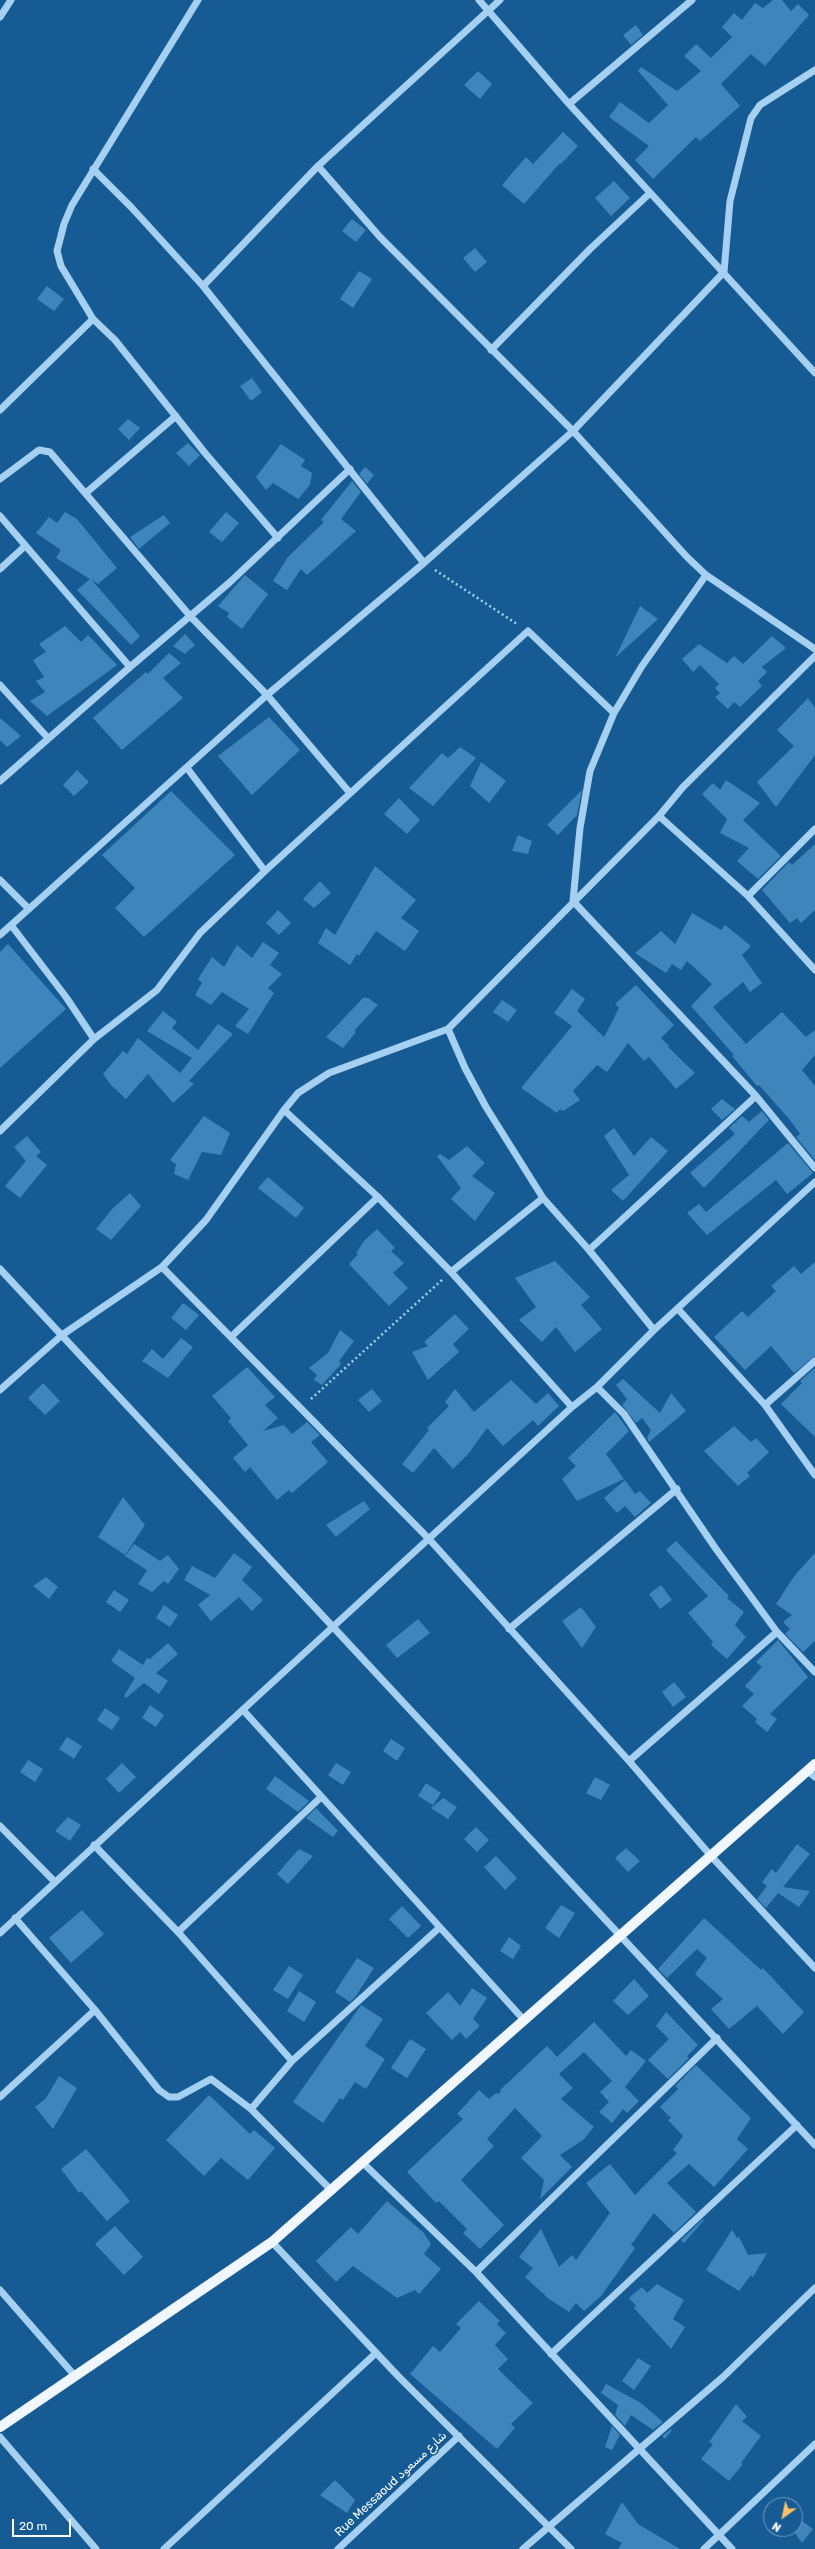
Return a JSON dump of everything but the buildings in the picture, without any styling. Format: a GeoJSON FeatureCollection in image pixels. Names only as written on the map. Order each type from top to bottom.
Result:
{"type":"FeatureCollection","features":[{"type":"Feature","properties":{"kind":"main road"},"geometry":{"type":"LineString","coordinates":[[0,2427],[272,2242],[363,2164],[711,1856],[813,1771]]}},
{"type":"Feature","properties":{"kind":"street"},"geometry":{"type":"LineString","coordinates":[[0,17],[11,0]]}},
{"type":"Feature","properties":{"kind":"street"},"geometry":{"type":"LineString","coordinates":[[198,0],[93,169],[64,224],[57,251],[61,266],[93,319],[115,340],[176,416],[278,538]]}},
{"type":"Feature","properties":{"kind":"street"},"geometry":{"type":"LineString","coordinates":[[479,0],[569,104],[650,194],[724,272],[815,373]]}},
{"type":"Feature","properties":{"kind":"street"},"geometry":{"type":"LineString","coordinates":[[203,286],[318,166],[500,0]]}},
{"type":"Feature","properties":{"kind":"street"},"geometry":{"type":"LineString","coordinates":[[569,104],[692,0]]}},
{"type":"Feature","properties":{"kind":"street"},"geometry":{"type":"LineString","coordinates":[[0,935],[267,695],[424,563],[573,431],[724,272],[730,201],[751,118],[760,105],[815,70]]}},
{"type":"Feature","properties":{"kind":"street"},"geometry":{"type":"LineString","coordinates":[[318,166],[380,237],[573,431],[645,513],[706,574],[815,650]]}},
{"type":"Feature","properties":{"kind":"street"},"geometry":{"type":"LineString","coordinates":[[93,169],[132,208],[203,286],[424,563]]}},
{"type":"Feature","properties":{"kind":"street"},"geometry":{"type":"LineString","coordinates":[[491,350],[590,249],[650,194]]}},
{"type":"Feature","properties":{"kind":"street"},"geometry":{"type":"LineString","coordinates":[[0,410],[93,319]]}},
{"type":"Feature","properties":{"kind":"street"},"geometry":{"type":"LineString","coordinates":[[86,492],[176,416]]}},
{"type":"Feature","properties":{"kind":"street"},"geometry":{"type":"LineString","coordinates":[[0,479],[42,449],[59,460],[191,617],[267,695],[350,793]]}},
{"type":"Feature","properties":{"kind":"street"},"geometry":{"type":"LineString","coordinates":[[0,781],[130,666],[191,617],[350,470]]}},
{"type":"Feature","properties":{"kind":"street"},"geometry":{"type":"LineString","coordinates":[[0,516],[24,547],[130,666]]}},
{"type":"Feature","properties":{"kind":"street"},"geometry":{"type":"LineString","coordinates":[[0,569],[24,547]]}},
{"type":"Feature","properties":{"kind":"street"},"geometry":{"type":"LineString","coordinates":[[706,574],[642,666],[614,714],[590,771],[580,828],[573,902],[756,1096],[815,1168]]}},
{"type":"Feature","properties":{"kind":"street"},"geometry":{"type":"LineString","coordinates":[[0,1131],[94,1040],[157,990],[200,933],[350,793],[528,631],[614,714]]}},
{"type":"Feature","properties":{"kind":"street"},"geometry":{"type":"LineString","coordinates":[[0,1390],[62,1335],[162,1267],[206,1220],[284,1110],[298,1093],[329,1073],[448,1029],[659,816],[683,787],[815,656]]}},
{"type":"Feature","properties":{"kind":"street"},"geometry":{"type":"LineString","coordinates":[[0,685],[48,738]]}},
{"type":"Feature","properties":{"kind":"street"},"geometry":{"type":"LineString","coordinates":[[187,768],[266,871]]}},
{"type":"Feature","properties":{"kind":"street"},"geometry":{"type":"LineString","coordinates":[[659,816],[748,896],[815,970]]}},
{"type":"Feature","properties":{"kind":"street"},"geometry":{"type":"LineString","coordinates":[[748,896],[815,829]]}},
{"type":"Feature","properties":{"kind":"street"},"geometry":{"type":"LineString","coordinates":[[0,880],[28,909]]}},
{"type":"Feature","properties":{"kind":"street"},"geometry":{"type":"LineString","coordinates":[[11,925],[66,998],[94,1040]]}},
{"type":"Feature","properties":{"kind":"street"},"geometry":{"type":"LineString","coordinates":[[448,1029],[464,1068],[486,1107],[543,1198],[590,1250],[654,1330]]}},
{"type":"Feature","properties":{"kind":"street"},"geometry":{"type":"LineString","coordinates":[[590,1250],[756,1096]]}},
{"type":"Feature","properties":{"kind":"street"},"geometry":{"type":"LineString","coordinates":[[284,1110],[378,1197],[451,1272],[572,1407]]}},
{"type":"Feature","properties":{"kind":"street"},"geometry":{"type":"LineString","coordinates":[[0,1933],[54,1881],[333,1628],[572,1407],[597,1387],[654,1330],[815,1182]]}},
{"type":"Feature","properties":{"kind":"street"},"geometry":{"type":"LineString","coordinates":[[232,1336],[378,1197]]}},
{"type":"Feature","properties":{"kind":"street"},"geometry":{"type":"LineString","coordinates":[[451,1272],[543,1198]]}},
{"type":"Feature","properties":{"kind":"street"},"geometry":{"type":"LineString","coordinates":[[162,1267],[232,1336],[429,1539],[508,1629],[629,1761],[711,1856],[815,1968]]}},
{"type":"Feature","properties":{"kind":"street"},"geometry":{"type":"LineString","coordinates":[[0,1269],[815,2145]]}},
{"type":"Feature","properties":{"kind":"street"},"geometry":{"type":"LineString","coordinates":[[678,1309],[765,1405],[815,1476]]}},
{"type":"Feature","properties":{"kind":"street"},"geometry":{"type":"LineString","coordinates":[[765,1405],[815,1361]]}},
{"type":"Feature","properties":{"kind":"street"},"geometry":{"type":"LineString","coordinates":[[597,1387],[624,1414],[677,1489],[716,1549],[777,1632],[815,1672]]}},
{"type":"Feature","properties":{"kind":"street"},"geometry":{"type":"LineString","coordinates":[[508,1629],[677,1489]]}},
{"type":"Feature","properties":{"kind":"street"},"geometry":{"type":"LineString","coordinates":[[629,1761],[777,1632]]}},
{"type":"Feature","properties":{"kind":"street"},"geometry":{"type":"LineString","coordinates":[[243,1710],[320,1798],[524,2020]]}},
{"type":"Feature","properties":{"kind":"street"},"geometry":{"type":"LineString","coordinates":[[178,1932],[320,1798]]}},
{"type":"Feature","properties":{"kind":"street"},"geometry":{"type":"LineString","coordinates":[[0,1826],[54,1881]]}},
{"type":"Feature","properties":{"kind":"street"},"geometry":{"type":"LineString","coordinates":[[94,1845],[178,1932],[292,2061]]}},
{"type":"Feature","properties":{"kind":"street"},"geometry":{"type":"LineString","coordinates":[[15,1918],[95,2010],[160,2090],[169,2097],[178,2097],[211,2079],[251,2109],[332,2191]]}},
{"type":"Feature","properties":{"kind":"street"},"geometry":{"type":"LineString","coordinates":[[251,2109],[292,2061],[439,1928]]}},
{"type":"Feature","properties":{"kind":"street"},"geometry":{"type":"LineString","coordinates":[[0,2097],[95,2010]]}},
{"type":"Feature","properties":{"kind":"street"},"geometry":{"type":"LineString","coordinates":[[476,2272],[716,2038]]}},
{"type":"Feature","properties":{"kind":"street"},"geometry":{"type":"LineString","coordinates":[[551,2354],[797,2125]]}},
{"type":"Feature","properties":{"kind":"street"},"geometry":{"type":"LineString","coordinates":[[363,2164],[476,2272],[732,2549]]}},
{"type":"Feature","properties":{"kind":"street"},"geometry":{"type":"LineString","coordinates":[[272,2242],[376,2353],[549,2525],[571,2549]]}},
{"type":"Feature","properties":{"kind":"street"},"geometry":{"type":"LineString","coordinates":[[523,2549],[549,2525],[640,2450],[723,2378],[815,2288]]}},
{"type":"Feature","properties":{"kind":"street"},"geometry":{"type":"LineString","coordinates":[[0,2290],[75,2376]]}},
{"type":"Feature","properties":{"kind":"street"},"geometry":{"type":"LineString","coordinates":[[164,2549],[376,2353]]}},
{"type":"Feature","properties":{"kind":"street","name":"Rue Messaoud شارع مسعود"},"geometry":{"type":"LineString","coordinates":[[338,2549],[459,2436]]}},
{"type":"Feature","properties":{"kind":"street"},"geometry":{"type":"LineString","coordinates":[[0,2437],[96,2549]]}},
{"type":"Feature","properties":{"kind":"street"},"geometry":{"type":"LineString","coordinates":[[704,2549],[718,2534],[815,2444]]}},
{"type":"Feature","properties":{"kind":"path"},"geometry":{"type":"LineString","coordinates":[[424,563],[528,631]]}},
{"type":"Feature","properties":{"kind":"path"},"geometry":{"type":"LineString","coordinates":[[302,1408],[451,1272]]}}]}
